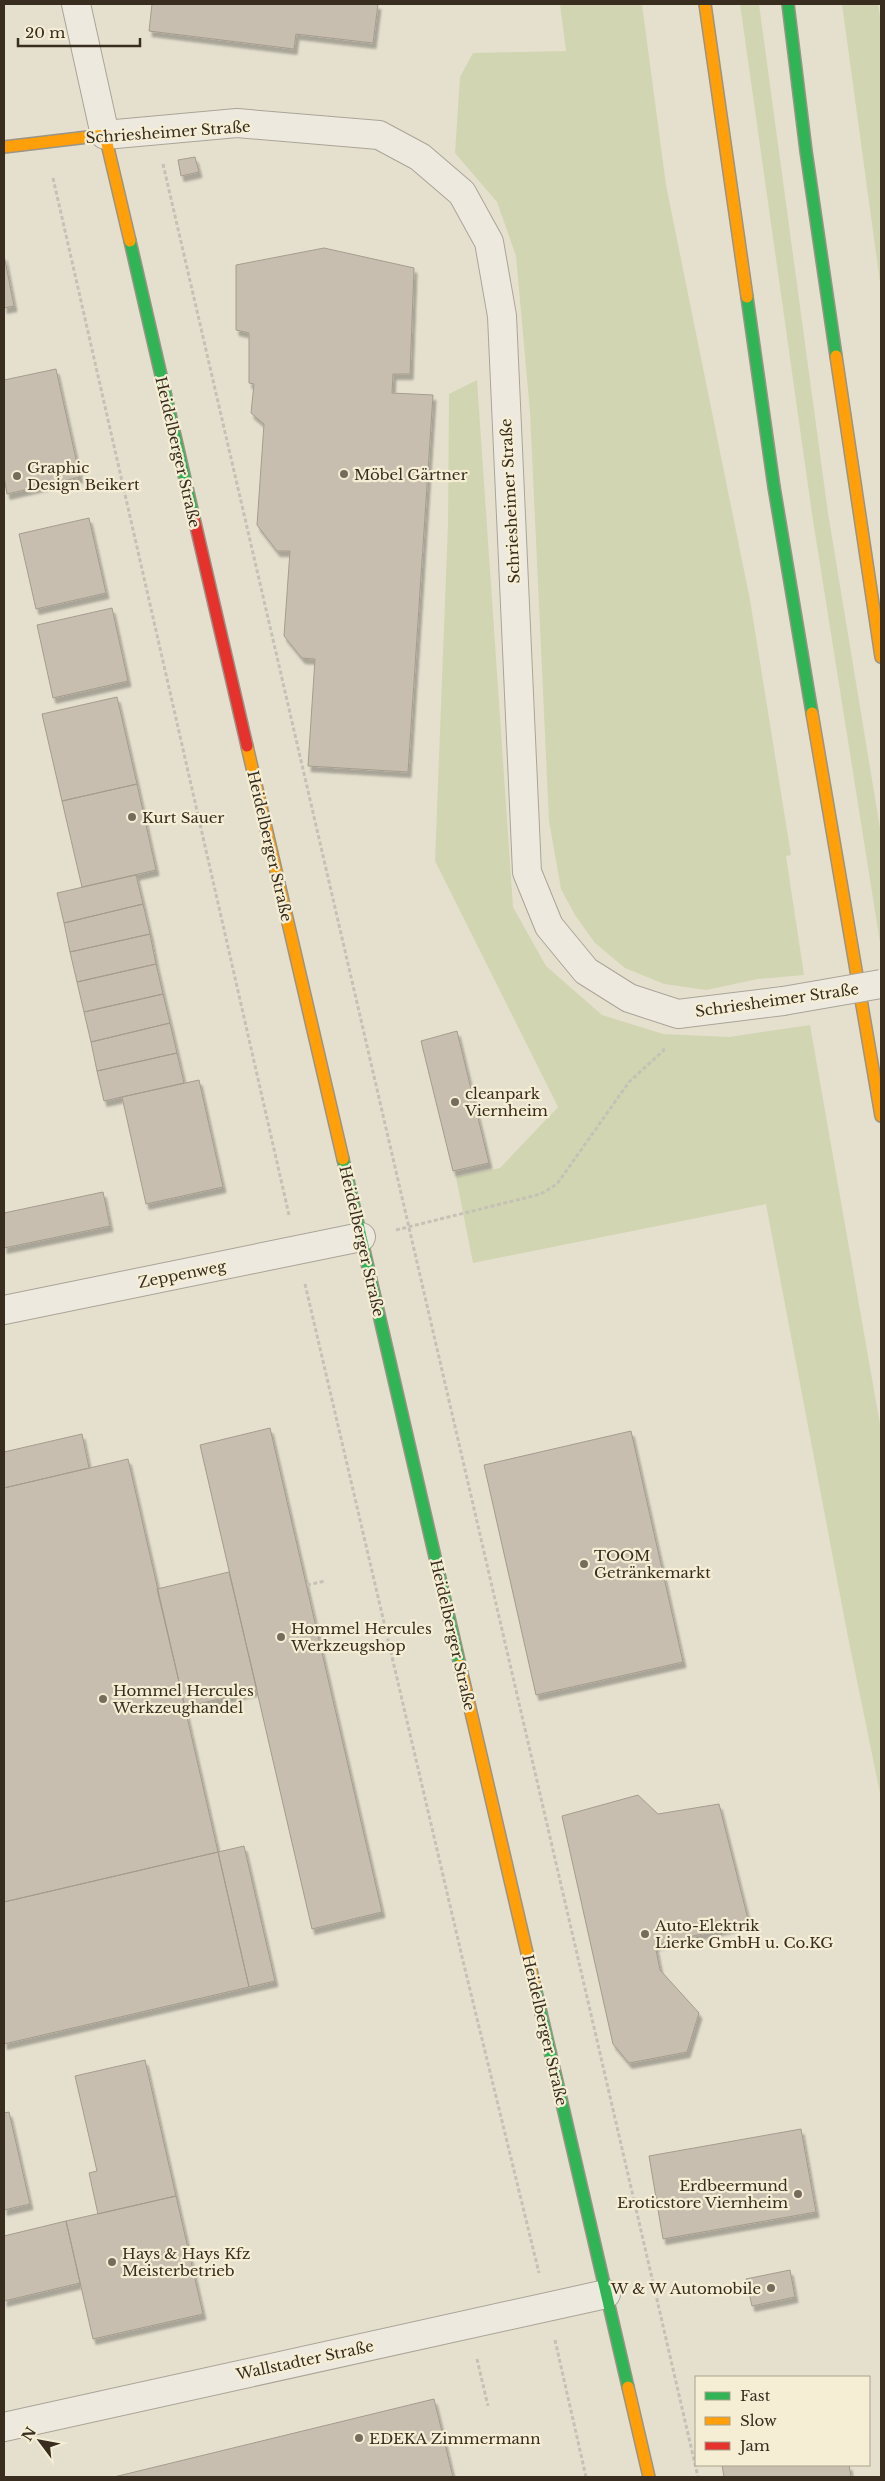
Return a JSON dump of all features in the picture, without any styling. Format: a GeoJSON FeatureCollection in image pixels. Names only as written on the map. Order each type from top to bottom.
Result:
{"type":"FeatureCollection","features":[{"type":"Feature","properties":{"kind":"main road"},"geometry":{"type":"LineString","coordinates":[[705,4],[774,487],[859,997],[881,1116]]}},
{"type":"Feature","properties":{"kind":"main road"},"geometry":{"type":"LineString","coordinates":[[788,4],[808,161],[881,656]]}},
{"type":"Feature","properties":{"kind":"main road","name":"Schriesheimer Straße"},"geometry":{"type":"LineString","coordinates":[[4,147],[105,135]]}},
{"type":"Feature","properties":{"kind":"main road","name":"Heidelberger Straße"},"geometry":{"type":"LineString","coordinates":[[105,135],[649,2477]]}},
{"type":"Feature","properties":{"kind":"street","name":"Heidelberger Straße"},"geometry":{"type":"LineString","coordinates":[[76,4],[105,135]]}},
{"type":"Feature","properties":{"kind":"street","name":"Schriesheimer Straße"},"geometry":{"type":"LineString","coordinates":[[105,135],[237,123],[379,135],[420,157],[462,193],[489,242],[502,316],[527,872],[549,926],[586,970],[629,998],[678,1014],[784,1001],[881,984]]}},
{"type":"Feature","properties":{"kind":"street","name":"Zeppenweg"},"geometry":{"type":"LineString","coordinates":[[4,1310],[297,1252],[361,1237]]}},
{"type":"Feature","properties":{"kind":"street","name":"Wallstadter Straße"},"geometry":{"type":"LineString","coordinates":[[4,2427],[606,2294]]}},
{"type":"Feature","properties":{"kind":"path"},"geometry":{"type":"LineString","coordinates":[[155,130],[695,2464]]}},
{"type":"Feature","properties":{"kind":"path"},"geometry":{"type":"LineString","coordinates":[[45,143],[297,1252],[324,1357],[465,1970],[547,2307],[586,2477]]}},
{"type":"Feature","properties":{"kind":"path"},"geometry":{"type":"LineString","coordinates":[[361,1237],[542,1194],[557,1184],[629,1082],[663,1051],[678,1014]]}},
{"type":"Feature","properties":{"kind":"path"},"geometry":{"type":"LineString","coordinates":[[307,1585],[325,1581]]}},
{"type":"Feature","properties":{"kind":"path"},"geometry":{"type":"LineString","coordinates":[[470,2324],[488,2406]]}},
{"type":"Feature","properties":{"kind":"green space"},"geometry":{"type":"Polygon","coordinates":[[[560,4],[642,4],[666,185],[750,600],[791,855],[786,856],[804,975],[758,979],[706,990],[664,984],[625,968],[595,943],[575,915],[561,889],[549,821],[530,412],[516,256],[497,202],[455,153],[460,77],[473,53],[566,51],[560,4]]]}},
{"type":"Feature","properties":{"kind":"green space"},"geometry":{"type":"Polygon","coordinates":[[[740,4],[759,4],[828,513],[881,834],[881,949],[812,514],[740,4]]]}},
{"type":"Feature","properties":{"kind":"green space"},"geometry":{"type":"Polygon","coordinates":[[[842,4],[878,4],[881,23],[881,290],[842,4]]]}},
{"type":"Feature","properties":{"kind":"green space"},"geometry":{"type":"Polygon","coordinates":[[[477,380],[513,907],[546,966],[602,1015],[663,1034],[729,1037],[810,1025],[881,1430],[881,1798],[847,1632],[766,1204],[473,1263],[456,1177],[500,1168],[558,1107],[435,861],[448,523],[449,394],[477,380]]]}},
{"type":"Feature","properties":{"kind":"building"},"geometry":{"type":"Polygon","coordinates":[[[152,4],[378,4],[373,43],[296,34],[294,49],[149,31],[152,4]]]}},
{"type":"Feature","properties":{"kind":"building"},"geometry":{"type":"Polygon","coordinates":[[[195,157],[199,172],[181,176],[178,160],[195,157]]]}},
{"type":"Feature","properties":{"kind":"building","name":"Möbel Gärtner"},"geometry":{"type":"Polygon","coordinates":[[[324,248],[414,268],[410,374],[393,374],[392,393],[433,395],[408,772],[308,766],[315,659],[302,658],[284,636],[290,551],[277,551],[257,525],[264,424],[251,413],[254,384],[249,383],[249,333],[236,330],[236,265],[324,248]]]}},
{"type":"Feature","properties":{"kind":"building"},"geometry":{"type":"Polygon","coordinates":[[[4,255],[14,306],[4,308],[4,255]]]}},
{"type":"Feature","properties":{"kind":"building"},"geometry":{"type":"Polygon","coordinates":[[[56,369],[80,477],[7,494],[4,477],[4,380],[56,369]]]}},
{"type":"Feature","properties":{"kind":"building"},"geometry":{"type":"Polygon","coordinates":[[[89,518],[106,593],[36,609],[19,534],[89,518]]]}},
{"type":"Feature","properties":{"kind":"building"},"geometry":{"type":"Polygon","coordinates":[[[112,608],[128,681],[53,698],[37,625],[112,608]]]}},
{"type":"Feature","properties":{"kind":"building"},"geometry":{"type":"Polygon","coordinates":[[[117,697],[137,784],[62,801],[42,714],[117,697]]]}},
{"type":"Feature","properties":{"kind":"building"},"geometry":{"type":"Polygon","coordinates":[[[137,784],[156,870],[82,887],[62,801],[137,784]]]}},
{"type":"Feature","properties":{"kind":"building"},"geometry":{"type":"Polygon","coordinates":[[[136,875],[143,904],[64,923],[57,893],[136,875]]]}},
{"type":"Feature","properties":{"kind":"building"},"geometry":{"type":"Polygon","coordinates":[[[143,904],[150,934],[70,952],[64,923],[143,904]]]}},
{"type":"Feature","properties":{"kind":"building"},"geometry":{"type":"Polygon","coordinates":[[[150,934],[156,964],[77,982],[70,952],[150,934]]]}},
{"type":"Feature","properties":{"kind":"building"},"geometry":{"type":"Polygon","coordinates":[[[156,964],[163,994],[84,1012],[77,982],[156,964]]]}},
{"type":"Feature","properties":{"kind":"building"},"geometry":{"type":"Polygon","coordinates":[[[163,994],[170,1023],[91,1042],[84,1012],[163,994]]]}},
{"type":"Feature","properties":{"kind":"building"},"geometry":{"type":"Polygon","coordinates":[[[170,1023],[177,1053],[97,1071],[91,1042],[170,1023]]]}},
{"type":"Feature","properties":{"kind":"building","name":"cleanpark Viernheim"},"geometry":{"type":"Polygon","coordinates":[[[457,1031],[489,1163],[453,1171],[421,1041],[457,1031]]]}},
{"type":"Feature","properties":{"kind":"building"},"geometry":{"type":"Polygon","coordinates":[[[177,1053],[184,1083],[104,1101],[97,1071],[177,1053]]]}},
{"type":"Feature","properties":{"kind":"building"},"geometry":{"type":"Polygon","coordinates":[[[199,1080],[223,1187],[146,1204],[122,1097],[199,1080]]]}},
{"type":"Feature","properties":{"kind":"building"},"geometry":{"type":"Polygon","coordinates":[[[103,1192],[110,1226],[4,1248],[4,1213],[103,1192]]]}},
{"type":"Feature","properties":{"kind":"building"},"geometry":{"type":"Polygon","coordinates":[[[270,1428],[382,1912],[312,1929],[200,1445],[270,1428]]]}},
{"type":"Feature","properties":{"kind":"building","name":"TOOM Getränkemarkt"},"geometry":{"type":"Polygon","coordinates":[[[631,1431],[683,1662],[536,1695],[484,1465],[631,1431]]]}},
{"type":"Feature","properties":{"kind":"building"},"geometry":{"type":"Polygon","coordinates":[[[82,1434],[89,1468],[4,1488],[4,1452],[82,1434]]]}},
{"type":"Feature","properties":{"kind":"building"},"geometry":{"type":"Polygon","coordinates":[[[128,1459],[218,1852],[4,1902],[4,1488],[128,1459]]]}},
{"type":"Feature","properties":{"kind":"building"},"geometry":{"type":"Polygon","coordinates":[[[229,1572],[257,1690],[185,1707],[157,1589],[229,1572]]]}},
{"type":"Feature","properties":{"kind":"building","name":"Auto-Elektrik Lierke GmbH u. Co.KG"},"geometry":{"type":"Polygon","coordinates":[[[638,1795],[658,1814],[719,1804],[749,1923],[655,1945],[660,1970],[699,2013],[687,2052],[629,2063],[613,2044],[562,1816],[638,1795]]]}},
{"type":"Feature","properties":{"kind":"building"},"geometry":{"type":"Polygon","coordinates":[[[244,1846],[275,1981],[249,1987],[218,1852],[244,1846]]]}},
{"type":"Feature","properties":{"kind":"building"},"geometry":{"type":"Polygon","coordinates":[[[218,1852],[249,1987],[4,2044],[4,1902],[218,1852]]]}},
{"type":"Feature","properties":{"kind":"building"},"geometry":{"type":"Polygon","coordinates":[[[145,2060],[176,2196],[98,2214],[89,2173],[97,2171],[75,2076],[145,2060]]]}},
{"type":"Feature","properties":{"kind":"building"},"geometry":{"type":"Polygon","coordinates":[[[9,2112],[30,2204],[4,2210],[4,2113],[9,2112]]]}},
{"type":"Feature","properties":{"kind":"building"},"geometry":{"type":"Polygon","coordinates":[[[801,2129],[816,2212],[663,2239],[649,2156],[801,2129]]]}},
{"type":"Feature","properties":{"kind":"building"},"geometry":{"type":"Polygon","coordinates":[[[176,2196],[203,2314],[93,2339],[66,2221],[176,2196]]]}},
{"type":"Feature","properties":{"kind":"building"},"geometry":{"type":"Polygon","coordinates":[[[66,2221],[80,2283],[4,2301],[4,2236],[66,2221]]]}},
{"type":"Feature","properties":{"kind":"building","name":"W & W Automobile"},"geometry":{"type":"Polygon","coordinates":[[[790,2270],[795,2297],[752,2306],[746,2279],[790,2270]]]}},
{"type":"Feature","properties":{"kind":"building","name":"EDEKA Zimmermann"},"geometry":{"type":"Polygon","coordinates":[[[434,2399],[453,2477],[114,2477],[434,2399]]]}},
{"type":"Feature","properties":{"kind":"building"},"geometry":{"type":"Polygon","coordinates":[[[722,2466],[849,2466],[851,2477],[724,2477],[722,2466]]]}},
{"type":"Feature","properties":{"kind":"traffic: fast"},"geometry":{"type":"LineString","coordinates":[[788,4],[806,151],[836,356]]}},
{"type":"Feature","properties":{"kind":"traffic: fast"},"geometry":{"type":"LineString","coordinates":[[130,241],[194,518]]}},
{"type":"Feature","properties":{"kind":"traffic: fast"},"geometry":{"type":"LineString","coordinates":[[747,297],[774,487],[812,713]]}},
{"type":"Feature","properties":{"kind":"traffic: fast"},"geometry":{"type":"LineString","coordinates":[[343,1159],[460,1665]]}},
{"type":"Feature","properties":{"kind":"traffic: fast"},"geometry":{"type":"LineString","coordinates":[[535,1987],[628,2387]]}},
{"type":"Feature","properties":{"kind":"traffic: slow"},"geometry":{"type":"LineString","coordinates":[[705,4],[747,297]]}},
{"type":"Feature","properties":{"kind":"traffic: slow"},"geometry":{"type":"LineString","coordinates":[[4,147],[105,135],[130,241]]}},
{"type":"Feature","properties":{"kind":"traffic: slow"},"geometry":{"type":"LineString","coordinates":[[836,356],[881,657]]}},
{"type":"Feature","properties":{"kind":"traffic: slow"},"geometry":{"type":"LineString","coordinates":[[812,713],[881,1116]]}},
{"type":"Feature","properties":{"kind":"traffic: slow"},"geometry":{"type":"LineString","coordinates":[[247,746],[343,1159]]}},
{"type":"Feature","properties":{"kind":"traffic: slow"},"geometry":{"type":"LineString","coordinates":[[460,1665],[535,1987]]}},
{"type":"Feature","properties":{"kind":"traffic: slow"},"geometry":{"type":"LineString","coordinates":[[628,2387],[649,2477]]}},
{"type":"Feature","properties":{"kind":"traffic: jam"},"geometry":{"type":"LineString","coordinates":[[194,518],[247,746]]}},
{"type":"Feature","properties":{"kind":"place","name":"Möbel Gärtner"},"geometry":{"type":"Point","coordinates":[344,474]}},
{"type":"Feature","properties":{"kind":"place","name":"Graphic Design Beikert"},"geometry":{"type":"Point","coordinates":[17,476]}},
{"type":"Feature","properties":{"kind":"place","name":"Kurt Sauer"},"geometry":{"type":"Point","coordinates":[132,817]}},
{"type":"Feature","properties":{"kind":"place","name":"cleanpark Viernheim"},"geometry":{"type":"Point","coordinates":[455,1102]}},
{"type":"Feature","properties":{"kind":"place","name":"TOOM Getränkemarkt"},"geometry":{"type":"Point","coordinates":[584,1564]}},
{"type":"Feature","properties":{"kind":"place","name":"Hommel Hercules Werkzeugshop"},"geometry":{"type":"Point","coordinates":[281,1637]}},
{"type":"Feature","properties":{"kind":"place","name":"Hommel Hercules Werkzeughandel"},"geometry":{"type":"Point","coordinates":[103,1699]}},
{"type":"Feature","properties":{"kind":"place","name":"Auto-Elektrik Lierke GmbH u. Co.KG"},"geometry":{"type":"Point","coordinates":[645,1934]}},
{"type":"Feature","properties":{"kind":"place","name":"Erdbeermund Eroticstore Viernheim"},"geometry":{"type":"Point","coordinates":[798,2194]}},
{"type":"Feature","properties":{"kind":"place","name":"Hays & Hays Kfz Meisterbetrieb"},"geometry":{"type":"Point","coordinates":[112,2262]}},
{"type":"Feature","properties":{"kind":"place","name":"W & W Automobile"},"geometry":{"type":"Point","coordinates":[771,2288]}},
{"type":"Feature","properties":{"kind":"place","name":"EDEKA Zimmermann"},"geometry":{"type":"Point","coordinates":[359,2438]}}]}
